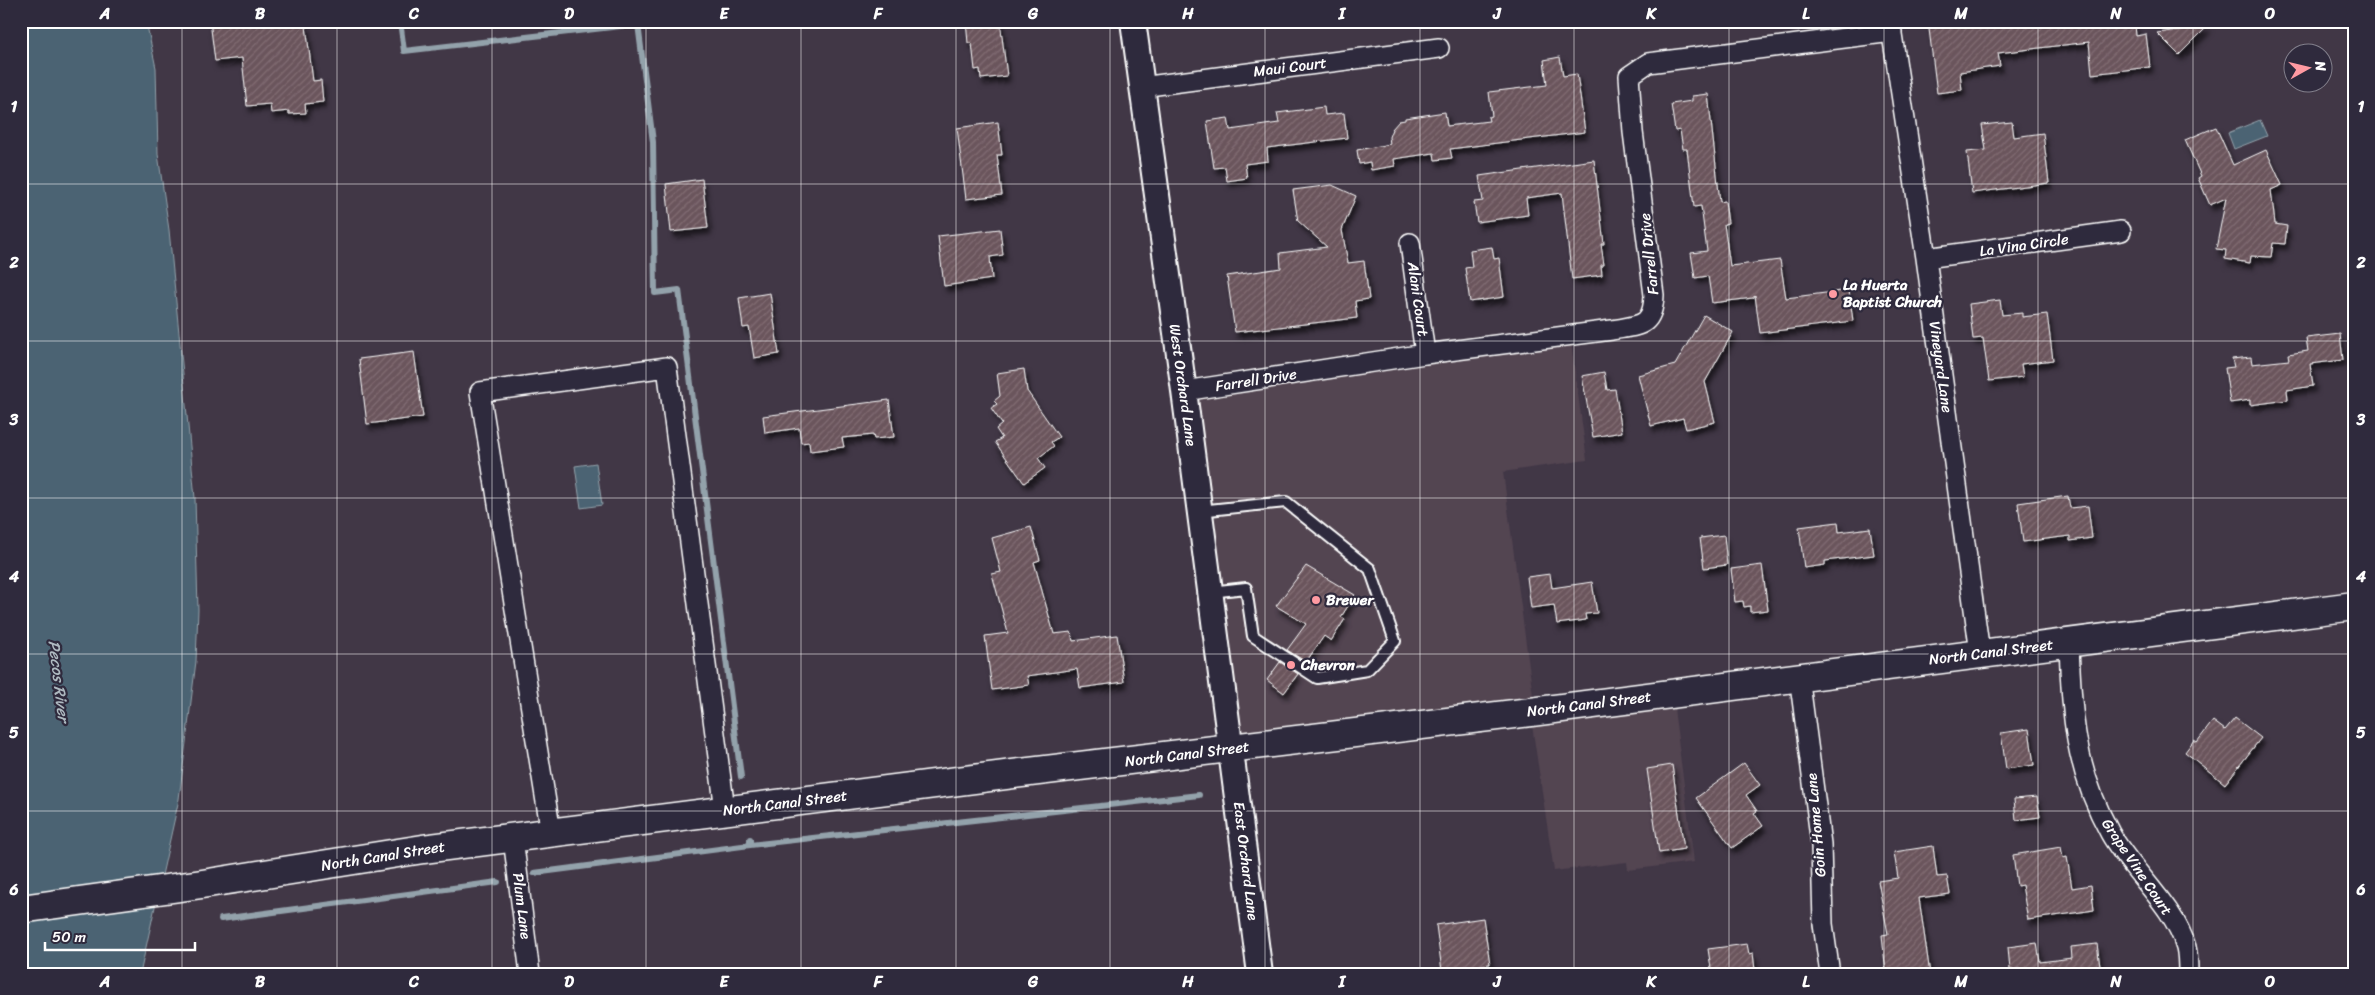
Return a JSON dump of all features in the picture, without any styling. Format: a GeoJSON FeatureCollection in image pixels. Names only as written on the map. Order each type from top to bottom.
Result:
{"type":"FeatureCollection","features":[{"type":"Feature","properties":{"kind":"main road","name":"North Canal Street"},"geometry":{"type":"LineString","coordinates":[[21,909],[202,884],[422,849],[725,810],[1231,749],[2354,606]]}},
{"type":"Feature","properties":{"kind":"street","name":"West Orchard Lane"},"geometry":{"type":"LineString","coordinates":[[1133,21],[1231,749]]}},
{"type":"Feature","properties":{"kind":"street","name":"Vineyard Lane"},"geometry":{"type":"LineString","coordinates":[[1891,27],[1926,258],[1980,653]]}},
{"type":"Feature","properties":{"kind":"street","name":"Farrell Drive"},"geometry":{"type":"LineString","coordinates":[[1184,391],[1425,354],[1637,326],[1651,316],[1654,295],[1651,258],[1628,87],[1629,76],[1648,63],[1891,27]]}},
{"type":"Feature","properties":{"kind":"street","name":"Maui Court"},"geometry":{"type":"LineString","coordinates":[[1141,87],[1439,48]]}},
{"type":"Feature","properties":{"kind":"street","name":"La Vina Circle"},"geometry":{"type":"LineString","coordinates":[[1926,258],[2121,231]]}},
{"type":"Feature","properties":{"kind":"street","name":"Alani Court"},"geometry":{"type":"LineString","coordinates":[[1410,243],[1425,354]]}},
{"type":"Feature","properties":{"kind":"street"},"geometry":{"type":"LineString","coordinates":[[551,833],[480,392],[657,368],[667,367],[725,810]]}},
{"type":"Feature","properties":{"kind":"street","name":"Grape Vine Court"},"geometry":{"type":"LineString","coordinates":[[2070,642],[2070,695],[2076,747],[2084,776],[2111,835],[2177,926],[2186,948],[2188,974]]}},
{"type":"Feature","properties":{"kind":"street","name":"Goin Home Lane"},"geometry":{"type":"LineString","coordinates":[[1800,676],[1821,844],[1823,924],[1830,974]]}},
{"type":"Feature","properties":{"kind":"street","name":"East Orchard Lane"},"geometry":{"type":"LineString","coordinates":[[1231,749],[1260,974]]}},
{"type":"Feature","properties":{"kind":"street","name":"Plum Lane"},"geometry":{"type":"LineString","coordinates":[[513,838],[530,974]]}},
{"type":"Feature","properties":{"kind":"lane"},"geometry":{"type":"LineString","coordinates":[[1199,511],[1286,502],[1370,569],[1395,641],[1367,670],[1317,678],[1253,636],[1246,588],[1210,592]]}},
{"type":"Feature","properties":{"kind":"shaded area"},"geometry":{"type":"Polygon","coordinates":[[[1570,335],[1587,460],[1503,472],[1535,711],[1672,693],[1694,862],[1628,870],[1627,862],[1554,871],[1530,712],[1231,749],[1184,391],[1570,335]]]}},
{"type":"Feature","properties":{"kind":"water","name":"Pecos River"},"geometry":{"type":"Polygon","coordinates":[[[21,21],[146,21],[156,68],[158,154],[169,230],[195,498],[198,610],[196,661],[179,799],[140,974],[21,974],[21,21]]]}},
{"type":"Feature","properties":{"kind":"water"},"geometry":{"type":"Polygon","coordinates":[[[2260,120],[2267,136],[2234,149],[2228,133],[2260,120]]]}},
{"type":"Feature","properties":{"kind":"water"},"geometry":{"type":"Polygon","coordinates":[[[596,463],[602,505],[581,508],[575,466],[596,463]]]}},
{"type":"Feature","properties":{"kind":"building"},"geometry":{"type":"Polygon","coordinates":[[[210,21],[304,21],[313,81],[321,80],[323,102],[305,104],[306,113],[289,114],[289,111],[271,113],[270,104],[247,106],[242,58],[215,61],[210,21]]]}},
{"type":"Feature","properties":{"kind":"building"},"geometry":{"type":"Polygon","coordinates":[[[966,21],[1000,21],[1007,76],[981,79],[980,69],[975,70],[972,43],[968,43],[966,21]]]}},
{"type":"Feature","properties":{"kind":"building"},"geometry":{"type":"Polygon","coordinates":[[[1928,21],[2110,21],[2111,28],[2135,25],[2136,36],[2146,34],[2150,67],[2092,74],[2089,42],[1998,53],[2000,66],[1960,72],[1962,90],[1937,93],[1928,21]]]}},
{"type":"Feature","properties":{"kind":"building"},"geometry":{"type":"Polygon","coordinates":[[[2208,26],[2179,55],[2157,33],[2208,26]]]}},
{"type":"Feature","properties":{"kind":"building"},"geometry":{"type":"Polygon","coordinates":[[[1560,57],[1563,76],[1577,74],[1585,132],[1450,149],[1452,158],[1435,160],[1434,153],[1394,159],[1395,166],[1371,170],[1370,162],[1359,164],[1357,150],[1390,144],[1389,137],[1392,129],[1399,121],[1405,120],[1405,118],[1445,112],[1447,126],[1489,121],[1488,117],[1492,116],[1489,92],[1547,85],[1544,60],[1560,57]]]}},
{"type":"Feature","properties":{"kind":"building"},"geometry":{"type":"Polygon","coordinates":[[[1708,94],[1720,202],[1725,201],[1728,223],[1724,224],[1730,266],[1780,260],[1786,298],[1849,290],[1853,321],[1760,333],[1755,295],[1753,298],[1712,303],[1708,276],[1695,278],[1691,253],[1707,251],[1701,206],[1694,207],[1687,149],[1683,149],[1680,130],[1675,131],[1671,104],[1692,101],[1692,96],[1708,94]]]}},
{"type":"Feature","properties":{"kind":"building"},"geometry":{"type":"Polygon","coordinates":[[[1324,107],[1325,115],[1344,113],[1347,138],[1267,148],[1268,161],[1245,164],[1247,178],[1227,181],[1225,167],[1214,168],[1207,121],[1228,118],[1230,130],[1279,123],[1277,113],[1324,107]]]}},
{"type":"Feature","properties":{"kind":"building"},"geometry":{"type":"Polygon","coordinates":[[[998,122],[1002,155],[997,155],[1002,195],[966,199],[957,128],[998,122]]]}},
{"type":"Feature","properties":{"kind":"building"},"geometry":{"type":"Polygon","coordinates":[[[2012,122],[2014,137],[2043,133],[2049,183],[1972,193],[1967,152],[1986,150],[1982,125],[2012,122]]]}},
{"type":"Feature","properties":{"kind":"building"},"geometry":{"type":"Polygon","coordinates":[[[2216,127],[2233,165],[2266,150],[2282,185],[2271,190],[2275,224],[2287,226],[2285,244],[2273,243],[2271,257],[2251,256],[2250,263],[2225,259],[2226,250],[2216,249],[2226,198],[2210,205],[2198,178],[2201,176],[2185,140],[2216,127]]]}},
{"type":"Feature","properties":{"kind":"building"},"geometry":{"type":"Polygon","coordinates":[[[1594,160],[1604,244],[1601,244],[1604,265],[1601,265],[1602,275],[1572,279],[1562,193],[1526,198],[1528,215],[1477,222],[1474,202],[1483,201],[1479,176],[1594,160]]]}},
{"type":"Feature","properties":{"kind":"building"},"geometry":{"type":"Polygon","coordinates":[[[702,179],[708,228],[671,232],[666,184],[702,179]]]}},
{"type":"Feature","properties":{"kind":"building"},"geometry":{"type":"Polygon","coordinates":[[[1332,185],[1356,196],[1342,230],[1348,263],[1364,261],[1369,299],[1355,301],[1357,318],[1235,332],[1227,276],[1281,268],[1280,253],[1327,247],[1298,221],[1293,190],[1332,185]]]}},
{"type":"Feature","properties":{"kind":"building"},"geometry":{"type":"Polygon","coordinates":[[[1000,229],[1003,255],[990,257],[992,279],[944,286],[938,236],[1000,229]]]}},
{"type":"Feature","properties":{"kind":"building"},"geometry":{"type":"Polygon","coordinates":[[[1492,247],[1494,259],[1499,258],[1504,297],[1470,302],[1465,268],[1472,267],[1470,250],[1492,247]]]}},
{"type":"Feature","properties":{"kind":"building"},"geometry":{"type":"Polygon","coordinates":[[[770,293],[779,354],[754,358],[749,327],[743,328],[739,298],[770,293]]]}},
{"type":"Feature","properties":{"kind":"building"},"geometry":{"type":"Polygon","coordinates":[[[2000,300],[2002,315],[2022,313],[2022,317],[2047,314],[2053,360],[2021,364],[2023,377],[1989,381],[1983,338],[1973,339],[1969,304],[2000,300]]]}},
{"type":"Feature","properties":{"kind":"building"},"geometry":{"type":"Polygon","coordinates":[[[1704,315],[1733,332],[1705,382],[1715,422],[1686,429],[1683,418],[1651,426],[1638,375],[1675,365],[1704,315]]]}},
{"type":"Feature","properties":{"kind":"building"},"geometry":{"type":"Polygon","coordinates":[[[2340,334],[2343,360],[2310,364],[2313,386],[2287,390],[2288,400],[2250,405],[2250,400],[2230,403],[2225,368],[2234,367],[2232,359],[2251,357],[2252,364],[2289,360],[2288,354],[2308,351],[2306,338],[2340,334]]]}},
{"type":"Feature","properties":{"kind":"building"},"geometry":{"type":"Polygon","coordinates":[[[414,352],[423,417],[367,424],[359,359],[414,352]]]}},
{"type":"Feature","properties":{"kind":"building"},"geometry":{"type":"Polygon","coordinates":[[[1024,369],[1027,391],[1059,437],[1051,442],[1054,446],[1038,458],[1045,468],[1024,483],[995,442],[1002,438],[996,429],[1002,424],[991,408],[997,404],[994,401],[1000,396],[997,373],[1024,369]]]}},
{"type":"Feature","properties":{"kind":"building"},"geometry":{"type":"Polygon","coordinates":[[[1604,372],[1607,390],[1615,389],[1622,432],[1593,437],[1582,376],[1604,372]]]}},
{"type":"Feature","properties":{"kind":"building"},"geometry":{"type":"Polygon","coordinates":[[[889,400],[894,437],[874,439],[873,435],[842,438],[844,447],[810,451],[809,442],[801,443],[799,428],[765,433],[763,416],[889,400]]]}},
{"type":"Feature","properties":{"kind":"building"},"geometry":{"type":"Polygon","coordinates":[[[2068,496],[2070,508],[2088,506],[2092,538],[2070,541],[2070,536],[2023,542],[2018,503],[2068,496]]]}},
{"type":"Feature","properties":{"kind":"building"},"geometry":{"type":"Polygon","coordinates":[[[1838,522],[1839,532],[1870,528],[1874,555],[1825,561],[1825,565],[1804,568],[1799,527],[1838,522]]]}},
{"type":"Feature","properties":{"kind":"building"},"geometry":{"type":"Polygon","coordinates":[[[1031,527],[1040,560],[1034,562],[1054,634],[1071,632],[1073,641],[1117,635],[1124,682],[1080,688],[1077,669],[1027,676],[1029,685],[992,690],[985,636],[1008,633],[992,574],[1001,572],[992,538],[1031,527]]]}},
{"type":"Feature","properties":{"kind":"building"},"geometry":{"type":"Polygon","coordinates":[[[1724,535],[1727,565],[1704,568],[1700,538],[1724,535]]]}},
{"type":"Feature","properties":{"kind":"building"},"geometry":{"type":"Polygon","coordinates":[[[1762,565],[1768,610],[1750,612],[1750,606],[1744,607],[1743,601],[1735,602],[1731,569],[1762,565]]]}},
{"type":"Feature","properties":{"kind":"building","name":"Brewer"},"geometry":{"type":"Polygon","coordinates":[[[1306,566],[1355,595],[1341,617],[1345,619],[1331,641],[1324,636],[1306,662],[1287,650],[1306,624],[1276,606],[1306,566]]]}},
{"type":"Feature","properties":{"kind":"building"},"geometry":{"type":"Polygon","coordinates":[[[1550,574],[1552,588],[1592,582],[1597,613],[1585,614],[1586,620],[1557,624],[1554,605],[1531,608],[1527,577],[1550,574]]]}},
{"type":"Feature","properties":{"kind":"building"},"geometry":{"type":"Polygon","coordinates":[[[1280,662],[1298,674],[1284,693],[1267,680],[1280,662]]]}},
{"type":"Feature","properties":{"kind":"building"},"geometry":{"type":"Polygon","coordinates":[[[2235,718],[2261,738],[2225,784],[2185,752],[2194,740],[2197,742],[2213,721],[2225,730],[2235,718]]]}},
{"type":"Feature","properties":{"kind":"building"},"geometry":{"type":"Polygon","coordinates":[[[2029,729],[2034,765],[2006,769],[2001,733],[2029,729]]]}},
{"type":"Feature","properties":{"kind":"building"},"geometry":{"type":"Polygon","coordinates":[[[1744,763],[1760,785],[1746,795],[1757,811],[1754,813],[1763,826],[1732,848],[1696,798],[1744,763]]]}},
{"type":"Feature","properties":{"kind":"building"},"geometry":{"type":"Polygon","coordinates":[[[1672,765],[1684,849],[1659,853],[1647,769],[1672,765]]]}},
{"type":"Feature","properties":{"kind":"building"},"geometry":{"type":"Polygon","coordinates":[[[2037,797],[2040,817],[2016,820],[2014,799],[2037,797]]]}},
{"type":"Feature","properties":{"kind":"building"},"geometry":{"type":"Polygon","coordinates":[[[1933,846],[1937,877],[1947,876],[1950,894],[1919,898],[1930,974],[1886,974],[1882,935],[1888,934],[1878,881],[1898,878],[1894,852],[1933,846]]]}},
{"type":"Feature","properties":{"kind":"building"},"geometry":{"type":"Polygon","coordinates":[[[2061,847],[2063,858],[2067,857],[2072,888],[2091,885],[2094,910],[2028,920],[2022,885],[2017,886],[2013,855],[2061,847]]]}},
{"type":"Feature","properties":{"kind":"building"},"geometry":{"type":"Polygon","coordinates":[[[1483,918],[1490,964],[1442,971],[1436,925],[1483,918]]]}},
{"type":"Feature","properties":{"kind":"building"},"geometry":{"type":"Polygon","coordinates":[[[2037,943],[2040,962],[2072,958],[2071,947],[2097,944],[2101,974],[2029,974],[2029,968],[2010,970],[2008,947],[2037,943]]]}},
{"type":"Feature","properties":{"kind":"building"},"geometry":{"type":"Polygon","coordinates":[[[1747,944],[1749,954],[1753,953],[1755,970],[1751,970],[1752,974],[1712,974],[1708,949],[1747,944]]]}},
{"type":"Feature","properties":{"kind":"waterway"},"geometry":{"type":"LineString","coordinates":[[400,21],[404,51],[638,24],[653,142],[655,293],[679,290],[741,777]]}},
{"type":"Feature","properties":{"kind":"waterway"},"geometry":{"type":"LineString","coordinates":[[750,845],[1199,795]]}},
{"type":"Feature","properties":{"kind":"waterway"},"geometry":{"type":"LineString","coordinates":[[534,873],[750,845],[750,839]]}},
{"type":"Feature","properties":{"kind":"waterway"},"geometry":{"type":"LineString","coordinates":[[221,919],[498,882]]}},
{"type":"Feature","properties":{"kind":"place","name":"La Huerta Baptist Church"},"geometry":{"type":"Point","coordinates":[1833,294]}},
{"type":"Feature","properties":{"kind":"place","name":"Brewer"},"geometry":{"type":"Point","coordinates":[1316,600]}},
{"type":"Feature","properties":{"kind":"place","name":"Chevron"},"geometry":{"type":"Point","coordinates":[1291,665]}}]}
